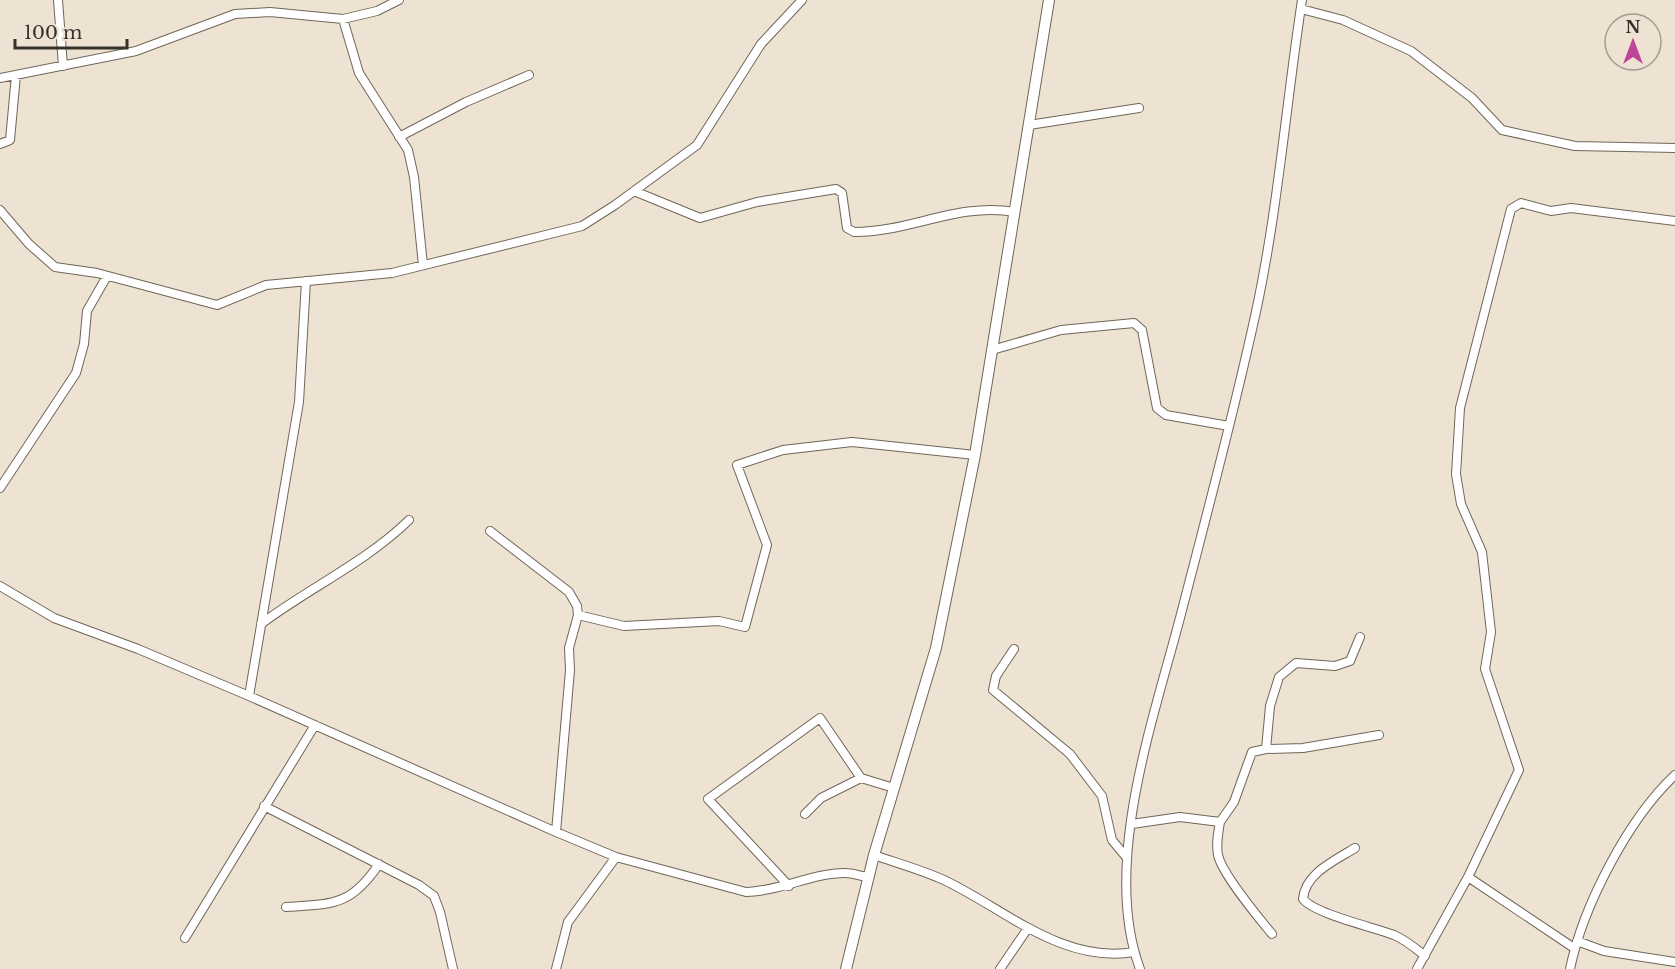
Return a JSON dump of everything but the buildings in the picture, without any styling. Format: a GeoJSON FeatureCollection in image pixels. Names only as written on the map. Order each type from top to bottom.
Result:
{"type":"FeatureCollection","features":[{"type":"Feature","properties":{"kind":"main road"},"geometry":{"type":"LineString","coordinates":[[846,969],[874,855],[936,648],[975,455],[1049,0]]}},
{"type":"Feature","properties":{"kind":"street"},"geometry":{"type":"LineString","coordinates":[[58,0],[63,66]]}},
{"type":"Feature","properties":{"kind":"street"},"geometry":{"type":"LineString","coordinates":[[0,78],[136,51],[235,14],[270,12],[342,19],[377,11],[399,0]]}},
{"type":"Feature","properties":{"kind":"street"},"geometry":{"type":"LineString","coordinates":[[0,210],[29,244],[55,267],[107,276],[217,305],[266,285],[392,273],[582,226],[697,146],[760,44],[802,0]]}},
{"type":"Feature","properties":{"kind":"street"},"geometry":{"type":"LineString","coordinates":[[1140,969],[1134,952],[1126,898],[1127,858],[1132,824],[1146,748],[1229,426],[1264,270],[1279,183],[1302,4],[1411,51],[1472,98],[1502,130],[1575,147],[1675,148]]}},
{"type":"Feature","properties":{"kind":"street"},"geometry":{"type":"LineString","coordinates":[[342,19],[359,73],[408,150],[414,177],[423,265]]}},
{"type":"Feature","properties":{"kind":"street"},"geometry":{"type":"LineString","coordinates":[[0,144],[10,140],[16,75]]}},
{"type":"Feature","properties":{"kind":"street"},"geometry":{"type":"LineString","coordinates":[[399,136],[466,102],[529,75]]}},
{"type":"Feature","properties":{"kind":"street"},"geometry":{"type":"LineString","coordinates":[[1029,125],[1139,108]]}},
{"type":"Feature","properties":{"kind":"street"},"geometry":{"type":"LineString","coordinates":[[634,191],[700,218],[757,202],[836,189],[842,193],[845,201],[847,228],[854,232],[890,229],[980,208],[1015,212]]}},
{"type":"Feature","properties":{"kind":"street"},"geometry":{"type":"LineString","coordinates":[[1417,969],[1468,877],[1519,770],[1485,669],[1491,632],[1482,552],[1461,504],[1456,474],[1460,408],[1511,209],[1521,203],[1551,212],[1571,208],[1675,221]]}},
{"type":"Feature","properties":{"kind":"street"},"geometry":{"type":"LineString","coordinates":[[0,488],[76,373],[84,344],[87,311],[107,276]]}},
{"type":"Feature","properties":{"kind":"street"},"geometry":{"type":"LineString","coordinates":[[249,696],[299,402],[306,282]]}},
{"type":"Feature","properties":{"kind":"street"},"geometry":{"type":"LineString","coordinates":[[992,350],[1061,330],[1134,324],[1142,330],[1157,408],[1166,415],[1229,426]]}},
{"type":"Feature","properties":{"kind":"street"},"geometry":{"type":"LineString","coordinates":[[578,615],[624,626],[719,621],[745,627],[767,545],[736,465],[783,450],[852,442],[975,455]]}},
{"type":"Feature","properties":{"kind":"street"},"geometry":{"type":"LineString","coordinates":[[261,624],[297,596],[390,538],[409,520]]}},
{"type":"Feature","properties":{"kind":"street"},"geometry":{"type":"LineString","coordinates":[[490,531],[569,592],[577,606],[578,615],[569,648],[570,670],[556,832]]}},
{"type":"Feature","properties":{"kind":"street"},"geometry":{"type":"LineString","coordinates":[[0,586],[54,618],[138,649],[249,696],[616,857],[746,892],[767,891],[845,873],[868,877]]}},
{"type":"Feature","properties":{"kind":"street"},"geometry":{"type":"LineString","coordinates":[[1266,749],[1270,706],[1279,677],[1296,663],[1335,666],[1350,661],[1360,637]]}},
{"type":"Feature","properties":{"kind":"street"},"geometry":{"type":"LineString","coordinates":[[1014,650],[996,676],[993,690],[1070,754],[1102,796],[1112,840],[1127,858]]}},
{"type":"Feature","properties":{"kind":"street"},"geometry":{"type":"LineString","coordinates":[[789,886],[708,799],[820,718],[861,778],[894,788]]}},
{"type":"Feature","properties":{"kind":"street"},"geometry":{"type":"LineString","coordinates":[[185,938],[315,725]]}},
{"type":"Feature","properties":{"kind":"street"},"geometry":{"type":"LineString","coordinates":[[1272,934],[1248,904],[1218,857],[1217,838],[1220,822],[1234,802],[1252,752],[1266,749],[1303,748],[1379,735]]}},
{"type":"Feature","properties":{"kind":"street"},"geometry":{"type":"LineString","coordinates":[[1570,969],[1576,944],[1614,853],[1675,775]]}},
{"type":"Feature","properties":{"kind":"street"},"geometry":{"type":"LineString","coordinates":[[805,814],[821,798],[861,778]]}},
{"type":"Feature","properties":{"kind":"street"},"geometry":{"type":"LineString","coordinates":[[264,806],[419,885],[434,896],[453,969]]}},
{"type":"Feature","properties":{"kind":"street"},"geometry":{"type":"LineString","coordinates":[[1132,824],[1180,817],[1220,822]]}},
{"type":"Feature","properties":{"kind":"street"},"geometry":{"type":"LineString","coordinates":[[1355,849],[1322,868],[1307,884],[1303,899],[1316,908],[1400,938],[1425,956]]}},
{"type":"Feature","properties":{"kind":"street"},"geometry":{"type":"LineString","coordinates":[[874,855],[942,879],[1028,928],[1083,951],[1117,955],[1134,952]]}},
{"type":"Feature","properties":{"kind":"street"},"geometry":{"type":"LineString","coordinates":[[556,969],[568,922],[616,857]]}},
{"type":"Feature","properties":{"kind":"street"},"geometry":{"type":"LineString","coordinates":[[286,907],[341,901],[366,884],[379,864]]}},
{"type":"Feature","properties":{"kind":"street"},"geometry":{"type":"LineString","coordinates":[[1468,877],[1576,944],[1604,951],[1675,962]]}},
{"type":"Feature","properties":{"kind":"street"},"geometry":{"type":"LineString","coordinates":[[1000,969],[1028,928]]}}]}
